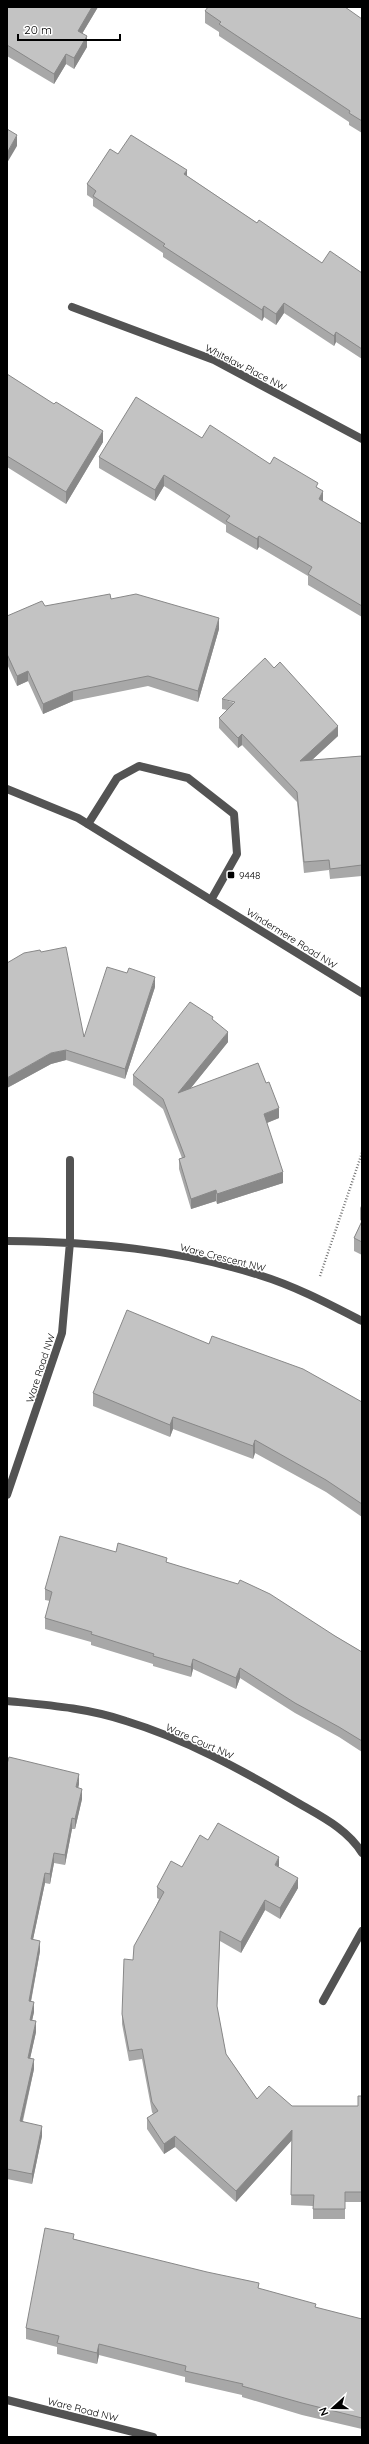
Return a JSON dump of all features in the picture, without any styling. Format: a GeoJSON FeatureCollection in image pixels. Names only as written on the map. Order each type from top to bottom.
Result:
{"type":"FeatureCollection","features":[{"type":"Feature","properties":{"kind":"street","name":"Whitelaw Place NW"},"geometry":{"type":"LineString","coordinates":[[72,307],[214,360],[362,439]]}},
{"type":"Feature","properties":{"kind":"street"},"geometry":{"type":"LineString","coordinates":[[88,824],[117,778],[139,766],[188,778],[234,814],[237,854],[211,900]]}},
{"type":"Feature","properties":{"kind":"street","name":"Windermere Road NW"},"geometry":{"type":"LineString","coordinates":[[7,789],[78,818],[362,993]]}},
{"type":"Feature","properties":{"kind":"street"},"geometry":{"type":"LineString","coordinates":[[70,1160],[70,1242]]}},
{"type":"Feature","properties":{"kind":"street","name":"Ware Crescent NW"},"geometry":{"type":"LineString","coordinates":[[7,1241],[70,1242],[124,1247],[194,1257],[260,1275],[314,1296],[362,1321]]}},
{"type":"Feature","properties":{"kind":"street","name":"Ware Road NW"},"geometry":{"type":"LineString","coordinates":[[7,1494],[62,1333],[70,1242]]}},
{"type":"Feature","properties":{"kind":"street","name":"Ware Court NW"},"geometry":{"type":"LineString","coordinates":[[7,1701],[81,1710],[126,1721],[180,1742],[242,1770],[338,1826],[358,1846],[362,1853]]}},
{"type":"Feature","properties":{"kind":"street"},"geometry":{"type":"LineString","coordinates":[[323,2001],[362,1931]]}},
{"type":"Feature","properties":{"kind":"street","name":"Ware Road NW"},"geometry":{"type":"LineString","coordinates":[[7,2400],[153,2437]]}},
{"type":"Feature","properties":{"kind":"path"},"geometry":{"type":"LineString","coordinates":[[314,1296],[362,1153]]}},
{"type":"Feature","properties":{"kind":"building"},"geometry":{"type":"Polygon","coordinates":[[[7,7],[92,7],[78,31],[87,36],[74,58],[66,54],[54,74],[7,45],[7,7]]]}},
{"type":"Feature","properties":{"kind":"building"},"geometry":{"type":"Polygon","coordinates":[[[208,7],[345,7],[362,19],[362,121],[349,113],[350,111],[219,24],[221,22],[205,11],[208,7]]]}},
{"type":"Feature","properties":{"kind":"building"},"geometry":{"type":"Polygon","coordinates":[[[7,129],[17,135],[7,153],[7,129]]]}},
{"type":"Feature","properties":{"kind":"building"},"geometry":{"type":"Polygon","coordinates":[[[131,135],[187,170],[184,174],[257,223],[259,220],[322,263],[330,251],[362,273],[362,349],[336,332],[334,336],[284,303],[276,314],[264,306],[262,310],[163,246],[165,244],[93,196],[96,191],[87,184],[110,149],[118,154],[131,135]]]}},
{"type":"Feature","properties":{"kind":"building"},"geometry":{"type":"Polygon","coordinates":[[[7,374],[54,404],[56,402],[103,431],[66,492],[7,456],[7,374]]]}},
{"type":"Feature","properties":{"kind":"building"},"geometry":{"type":"Polygon","coordinates":[[[136,397],[202,438],[210,425],[270,464],[274,457],[318,483],[316,487],[323,491],[319,499],[362,524],[362,606],[308,574],[312,567],[259,536],[257,539],[226,521],[230,516],[164,475],[155,490],[99,457],[136,397]]]}},
{"type":"Feature","properties":{"kind":"building"},"geometry":{"type":"Polygon","coordinates":[[[110,594],[111,599],[136,594],[219,618],[198,691],[148,676],[73,691],[43,704],[28,671],[17,676],[7,654],[7,616],[42,601],[45,606],[110,594]]]}},
{"type":"Feature","properties":{"kind":"building"},"geometry":{"type":"Polygon","coordinates":[[[265,658],[274,668],[280,662],[338,726],[300,761],[362,756],[362,865],[330,869],[329,860],[304,862],[297,792],[242,734],[238,738],[219,718],[235,702],[222,699],[265,658]]]}},
{"type":"Feature","properties":{"kind":"building"},"geometry":{"type":"Polygon","coordinates":[[[66,947],[84,1037],[107,967],[127,973],[129,968],[155,977],[125,1069],[66,1050],[51,1053],[7,1078],[7,963],[24,953],[40,950],[41,952],[66,947]]]}},
{"type":"Feature","properties":{"kind":"building"},"geometry":{"type":"Polygon","coordinates":[[[190,1002],[213,1017],[212,1019],[228,1032],[178,1093],[258,1063],[266,1083],[269,1082],[279,1108],[264,1114],[283,1172],[217,1194],[216,1190],[191,1199],[179,1159],[185,1157],[163,1099],[133,1075],[190,1002]]]}},
{"type":"Feature","properties":{"kind":"building"},"geometry":{"type":"Polygon","coordinates":[[[362,1221],[362,1242],[354,1238],[362,1221]]]}},
{"type":"Feature","properties":{"kind":"building"},"geometry":{"type":"Polygon","coordinates":[[[127,1310],[209,1344],[212,1336],[303,1369],[362,1402],[362,1504],[326,1480],[255,1440],[253,1446],[173,1417],[170,1425],[93,1393],[127,1310]]]}},
{"type":"Feature","properties":{"kind":"building"},"geometry":{"type":"Polygon","coordinates":[[[60,1536],[116,1552],[118,1543],[167,1558],[166,1562],[238,1584],[240,1580],[270,1594],[362,1652],[362,1741],[295,1703],[240,1668],[236,1678],[193,1659],[191,1667],[153,1656],[154,1654],[91,1634],[92,1632],[45,1618],[52,1592],[45,1589],[60,1536]]]}},
{"type":"Feature","properties":{"kind":"building"},"geometry":{"type":"Polygon","coordinates":[[[9,1757],[79,1774],[76,1787],[82,1789],[75,1819],[72,1818],[65,1855],[54,1853],[50,1874],[45,1873],[31,1939],[40,1941],[29,2001],[34,2002],[30,2020],[36,2021],[28,2058],[34,2059],[20,2121],[42,2126],[32,2174],[7,2169],[7,1764],[9,1757]]]}},
{"type":"Feature","properties":{"kind":"building"},"geometry":{"type":"Polygon","coordinates":[[[218,1823],[279,1857],[275,1865],[298,1878],[280,1908],[265,1900],[241,1942],[220,1931],[217,2006],[226,2054],[257,2099],[269,2086],[292,2106],[358,2106],[358,2096],[362,2096],[362,2192],[345,2192],[345,2209],[313,2209],[314,2195],[291,2195],[292,2130],[236,2191],[175,2136],[164,2144],[147,2118],[158,2111],[152,2102],[142,2049],[129,2051],[122,2014],[124,1959],[133,1960],[134,1946],[164,1892],[157,1887],[171,1861],[182,1867],[200,1835],[208,1840],[218,1823]]]}},
{"type":"Feature","properties":{"kind":"building"},"geometry":{"type":"Polygon","coordinates":[[[45,2228],[74,2234],[73,2239],[207,2272],[259,2283],[258,2288],[316,2304],[315,2307],[362,2319],[362,2418],[242,2386],[243,2384],[185,2371],[186,2366],[99,2344],[97,2353],[57,2343],[59,2336],[26,2328],[45,2228]]]}},
{"type":"Feature","properties":{"kind":"place","name":"9448"},"geometry":{"type":"Point","coordinates":[231,875]}}]}
